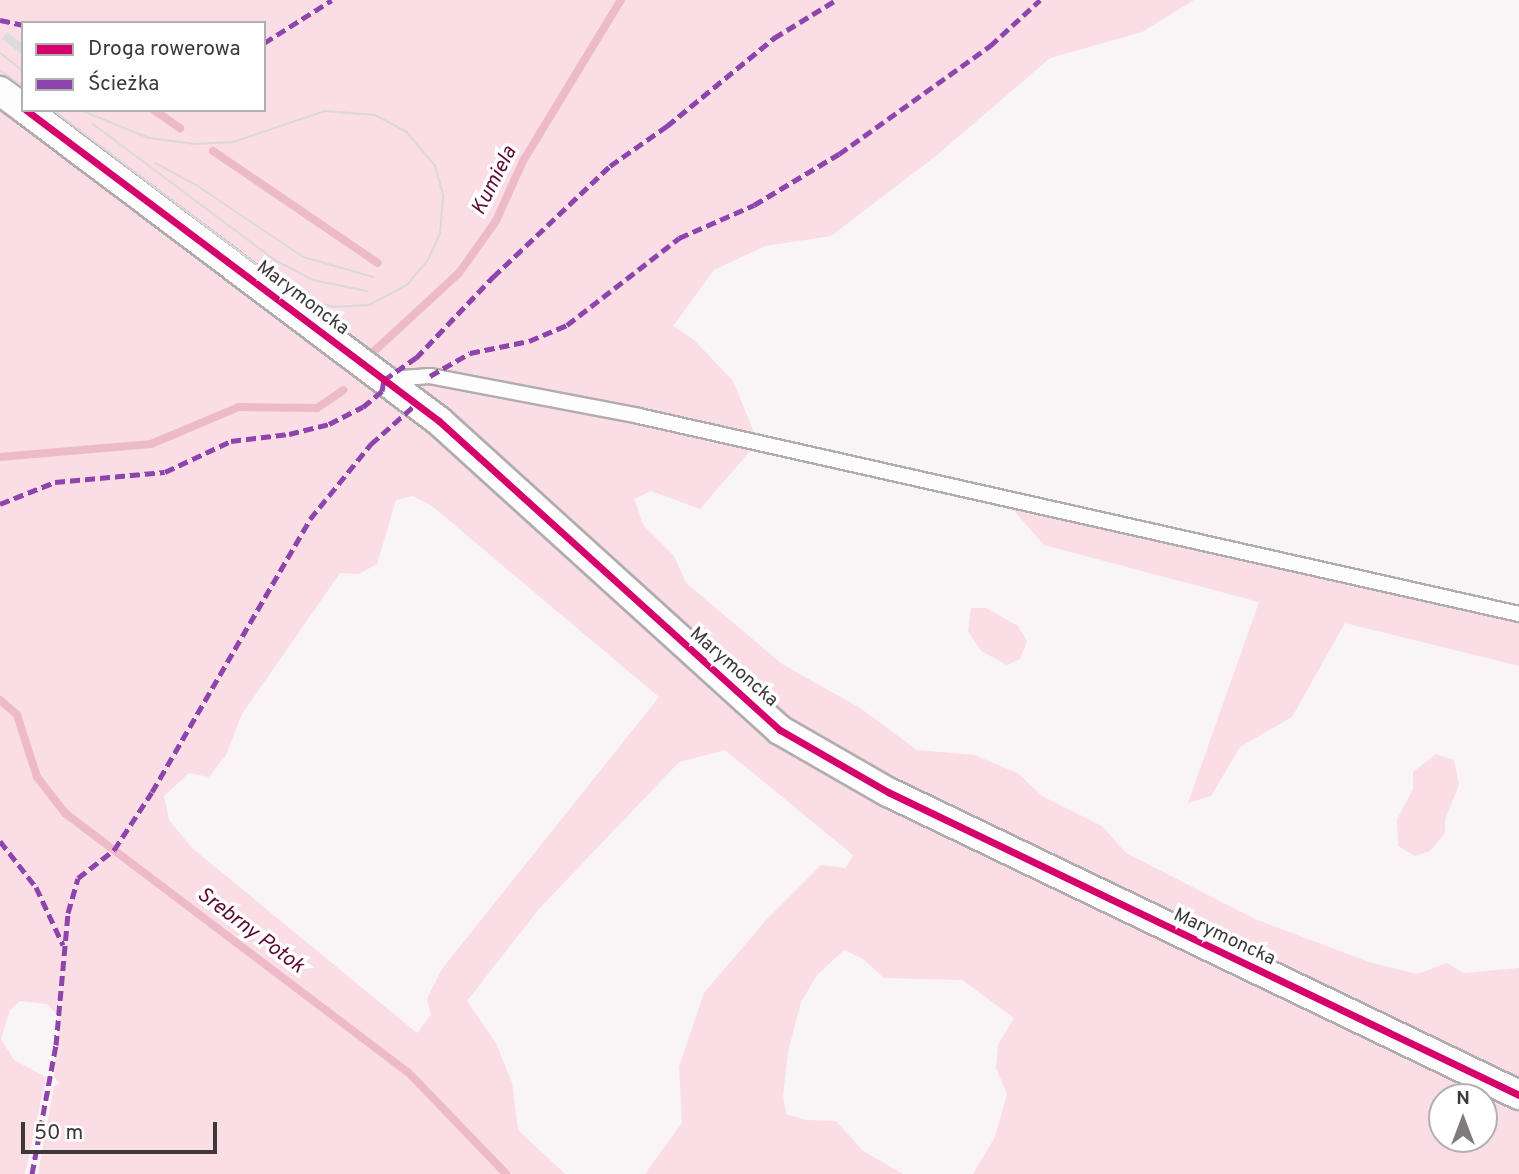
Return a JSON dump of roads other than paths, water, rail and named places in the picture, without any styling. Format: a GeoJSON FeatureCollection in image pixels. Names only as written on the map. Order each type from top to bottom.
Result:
{"type":"FeatureCollection","features":[{"type":"Feature","properties":{"kind":"street","name":"Marymoncka"},"geometry":{"type":"LineString","coordinates":[[0,91],[21,107]]}},
{"type":"Feature","properties":{"kind":"street","name":"Marymoncka"},"geometry":{"type":"LineString","coordinates":[[28,112],[439,421],[780,730],[936,816],[1519,1095]]}},
{"type":"Feature","properties":{"kind":"lane"},"geometry":{"type":"LineString","coordinates":[[384,380],[430,376],[639,416],[1519,614]]}},
{"type":"Feature","properties":{"kind":"waterway","name":"Kumiela"},"geometry":{"type":"LineString","coordinates":[[370,355],[459,273],[496,221],[523,161],[621,0]]}},
{"type":"Feature","properties":{"kind":"waterway"},"geometry":{"type":"LineString","coordinates":[[157,112],[180,128]]}},
{"type":"Feature","properties":{"kind":"waterway"},"geometry":{"type":"LineString","coordinates":[[213,151],[378,263]]}},
{"type":"Feature","properties":{"kind":"waterway","name":"Kumiela"},"geometry":{"type":"LineString","coordinates":[[0,457],[151,444],[239,407],[317,408],[344,390]]}},
{"type":"Feature","properties":{"kind":"waterway","name":"Srebrny Potok"},"geometry":{"type":"LineString","coordinates":[[0,700],[17,715],[37,777],[65,813],[408,1072],[506,1174]]}},
{"type":"Feature","properties":{"kind":"tram line"},"geometry":{"type":"LineString","coordinates":[[0,53],[21,69]]}},
{"type":"Feature","properties":{"kind":"tram line"},"geometry":{"type":"LineString","coordinates":[[0,70],[21,86]]}},
{"type":"Feature","properties":{"kind":"tram line"},"geometry":{"type":"LineString","coordinates":[[56,112],[272,276],[311,300],[332,307],[369,305],[407,285],[428,260],[440,233],[443,195],[435,166],[407,132],[375,115],[325,111],[233,142],[195,144],[149,138],[85,112]]}},
{"type":"Feature","properties":{"kind":"tram line"},"geometry":{"type":"LineString","coordinates":[[93,124],[275,260],[313,280],[367,291]]}},
{"type":"Feature","properties":{"kind":"tram line"},"geometry":{"type":"LineString","coordinates":[[155,163],[196,185],[303,257],[373,277]]}}]}
